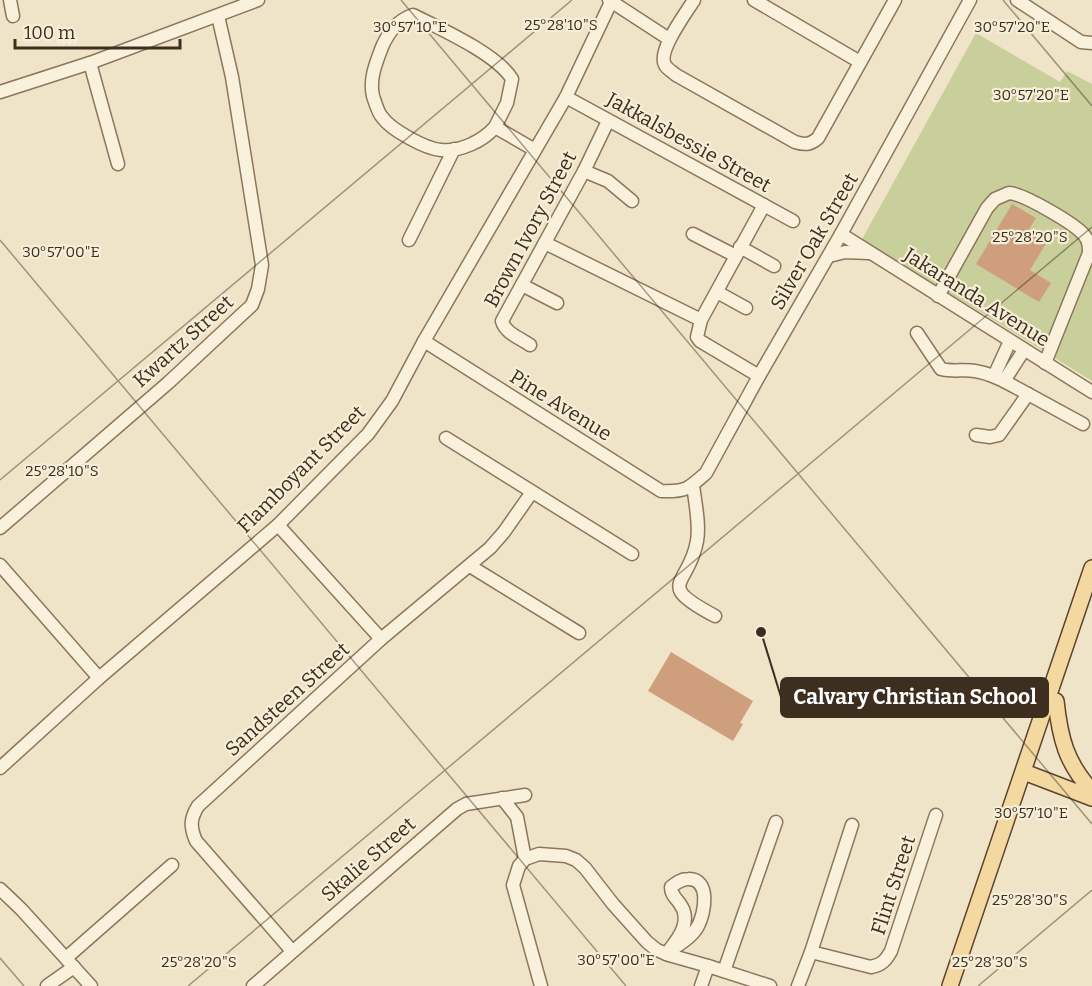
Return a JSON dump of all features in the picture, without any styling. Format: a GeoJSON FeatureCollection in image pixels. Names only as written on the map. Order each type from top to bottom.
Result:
{"type":"FeatureCollection","features":[{"type":"Feature","properties":{"kind":"main road"},"geometry":{"type":"LineString","coordinates":[[960,986],[1029,773],[1047,698],[1092,568]]}},
{"type":"Feature","properties":{"kind":"main road"},"geometry":{"type":"LineString","coordinates":[[950,986],[1092,598]]}},
{"type":"Feature","properties":{"kind":"main road"},"geometry":{"type":"LineString","coordinates":[[1056,701],[1064,750],[1077,774],[1092,792]]}},
{"type":"Feature","properties":{"kind":"main road"},"geometry":{"type":"LineString","coordinates":[[1029,773],[1092,798]]}},
{"type":"Feature","properties":{"kind":"street"},"geometry":{"type":"LineString","coordinates":[[10,0],[13,15]]}},
{"type":"Feature","properties":{"kind":"street"},"geometry":{"type":"LineString","coordinates":[[0,92],[90,63],[258,0]]}},
{"type":"Feature","properties":{"kind":"street"},"geometry":{"type":"LineString","coordinates":[[611,0],[669,39]]}},
{"type":"Feature","properties":{"kind":"street","name":"Flamboyant Street"},"geometry":{"type":"LineString","coordinates":[[0,768],[99,678],[278,525],[368,434],[392,401],[424,341],[566,97],[611,0]]}},
{"type":"Feature","properties":{"kind":"street"},"geometry":{"type":"LineString","coordinates":[[694,0],[669,39],[663,57],[665,66],[676,75],[804,145],[818,138],[895,0]]}},
{"type":"Feature","properties":{"kind":"street"},"geometry":{"type":"LineString","coordinates":[[754,0],[860,62]]}},
{"type":"Feature","properties":{"kind":"street","name":"Silver Oak Street"},"geometry":{"type":"LineString","coordinates":[[681,492],[693,485],[706,472],[842,234],[970,0]]}},
{"type":"Feature","properties":{"kind":"street"},"geometry":{"type":"LineString","coordinates":[[1017,0],[1081,42],[1092,43]]}},
{"type":"Feature","properties":{"kind":"street"},"geometry":{"type":"LineString","coordinates":[[413,15],[449,32],[508,72],[512,79],[510,92],[495,128],[474,143],[454,149],[436,150],[415,141],[381,117],[373,95],[373,70],[384,43],[396,25],[404,18],[413,15]]}},
{"type":"Feature","properties":{"kind":"street","name":"Kwartz Street"},"geometry":{"type":"LineString","coordinates":[[0,528],[183,369],[252,305],[258,289],[262,265],[236,99],[218,16]]}},
{"type":"Feature","properties":{"kind":"street"},"geometry":{"type":"LineString","coordinates":[[90,63],[118,164]]}},
{"type":"Feature","properties":{"kind":"street","name":"Jakkalsbessie Street"},"geometry":{"type":"LineString","coordinates":[[566,97],[793,221]]}},
{"type":"Feature","properties":{"kind":"street","name":"Brown Ivory Street"},"geometry":{"type":"LineString","coordinates":[[530,345],[509,332],[502,321],[546,243],[608,121]]}},
{"type":"Feature","properties":{"kind":"street"},"geometry":{"type":"LineString","coordinates":[[495,128],[535,150]]}},
{"type":"Feature","properties":{"kind":"street"},"geometry":{"type":"LineString","coordinates":[[409,240],[454,149]]}},
{"type":"Feature","properties":{"kind":"street"},"geometry":{"type":"LineString","coordinates":[[584,171],[608,182],[632,201]]}},
{"type":"Feature","properties":{"kind":"street"},"geometry":{"type":"LineString","coordinates":[[938,296],[987,208],[995,199],[1009,193],[1016,193],[1038,204],[1082,232],[1089,245],[1089,253],[1045,363]]}},
{"type":"Feature","properties":{"kind":"street"},"geometry":{"type":"LineString","coordinates":[[759,376],[700,341],[697,331],[764,205]]}},
{"type":"Feature","properties":{"kind":"street"},"geometry":{"type":"LineString","coordinates":[[693,234],[774,266]]}},
{"type":"Feature","properties":{"kind":"street","name":"Jakaranda Avenue"},"geometry":{"type":"LineString","coordinates":[[842,234],[1092,392]]}},
{"type":"Feature","properties":{"kind":"street"},"geometry":{"type":"LineString","coordinates":[[546,243],[701,320]]}},
{"type":"Feature","properties":{"kind":"street"},"geometry":{"type":"LineString","coordinates":[[829,256],[845,252],[871,253]]}},
{"type":"Feature","properties":{"kind":"street"},"geometry":{"type":"LineString","coordinates":[[522,285],[557,303]]}},
{"type":"Feature","properties":{"kind":"street"},"geometry":{"type":"LineString","coordinates":[[717,292],[746,308]]}},
{"type":"Feature","properties":{"kind":"street"},"geometry":{"type":"LineString","coordinates":[[916,333],[941,369],[977,371],[999,379],[1083,424]]}},
{"type":"Feature","properties":{"kind":"street","name":"Pine Avenue"},"geometry":{"type":"LineString","coordinates":[[424,341],[661,492],[681,492]]}},
{"type":"Feature","properties":{"kind":"street"},"geometry":{"type":"LineString","coordinates":[[999,379],[1010,341]]}},
{"type":"Feature","properties":{"kind":"street"},"geometry":{"type":"LineString","coordinates":[[999,379],[1024,350]]}},
{"type":"Feature","properties":{"kind":"street"},"geometry":{"type":"LineString","coordinates":[[976,435],[990,437],[999,435],[1028,394]]}},
{"type":"Feature","properties":{"kind":"street"},"geometry":{"type":"LineString","coordinates":[[446,438],[632,554]]}},
{"type":"Feature","properties":{"kind":"street"},"geometry":{"type":"LineString","coordinates":[[693,485],[698,538],[694,552],[681,576],[680,592],[691,604],[715,616]]}},
{"type":"Feature","properties":{"kind":"street","name":"Sandsteen Street"},"geometry":{"type":"LineString","coordinates":[[292,951],[196,841],[190,829],[191,817],[198,806],[381,639],[470,566],[504,532],[532,492]]}},
{"type":"Feature","properties":{"kind":"street"},"geometry":{"type":"LineString","coordinates":[[278,525],[381,639]]}},
{"type":"Feature","properties":{"kind":"street"},"geometry":{"type":"LineString","coordinates":[[0,565],[99,678]]}},
{"type":"Feature","properties":{"kind":"street"},"geometry":{"type":"LineString","coordinates":[[470,566],[579,633]]}},
{"type":"Feature","properties":{"kind":"street","name":"Skalie Street"},"geometry":{"type":"LineString","coordinates":[[253,986],[457,809],[466,804],[525,795]]}},
{"type":"Feature","properties":{"kind":"street"},"geometry":{"type":"LineString","coordinates":[[502,798],[517,817],[525,860]]}},
{"type":"Feature","properties":{"kind":"street","name":"Flint Street"},"geometry":{"type":"LineString","coordinates":[[812,952],[871,967],[879,966],[886,959],[891,951],[936,815]]}},
{"type":"Feature","properties":{"kind":"street"},"geometry":{"type":"LineString","coordinates":[[724,971],[776,822]]}},
{"type":"Feature","properties":{"kind":"street"},"geometry":{"type":"LineString","coordinates":[[798,986],[812,952],[852,825]]}},
{"type":"Feature","properties":{"kind":"street"},"geometry":{"type":"LineString","coordinates":[[541,986],[513,885],[519,866],[525,860],[539,854],[566,856],[585,867],[613,904],[647,942],[666,954],[770,986]]}},
{"type":"Feature","properties":{"kind":"street"},"geometry":{"type":"LineString","coordinates":[[47,986],[172,865]]}},
{"type":"Feature","properties":{"kind":"street"},"geometry":{"type":"LineString","coordinates":[[684,879],[696,880],[705,897],[698,927],[666,954],[681,935],[684,922],[683,909],[671,893],[671,887],[684,879]]}},
{"type":"Feature","properties":{"kind":"street"},"geometry":{"type":"LineString","coordinates":[[0,889],[91,986]]}},
{"type":"Feature","properties":{"kind":"street"},"geometry":{"type":"LineString","coordinates":[[701,986],[708,966]]}},
{"type":"Feature","properties":{"kind":"green space"},"geometry":{"type":"Polygon","coordinates":[[[976,33],[1060,82],[1067,71],[1092,84],[1092,381],[861,241],[976,33]]]}},
{"type":"Feature","properties":{"kind":"building"},"geometry":{"type":"Polygon","coordinates":[[[1012,204],[1036,218],[1028,231],[1047,242],[1030,270],[1051,283],[1039,302],[976,264],[1012,204]]]}},
{"type":"Feature","properties":{"kind":"building"},"geometry":{"type":"Polygon","coordinates":[[[671,652],[753,701],[733,741],[648,691],[671,652]]]}},
{"type":"Feature","properties":{"kind":"place","name":"Calvary Christian School"},"geometry":{"type":"Point","coordinates":[761,632]}}]}
